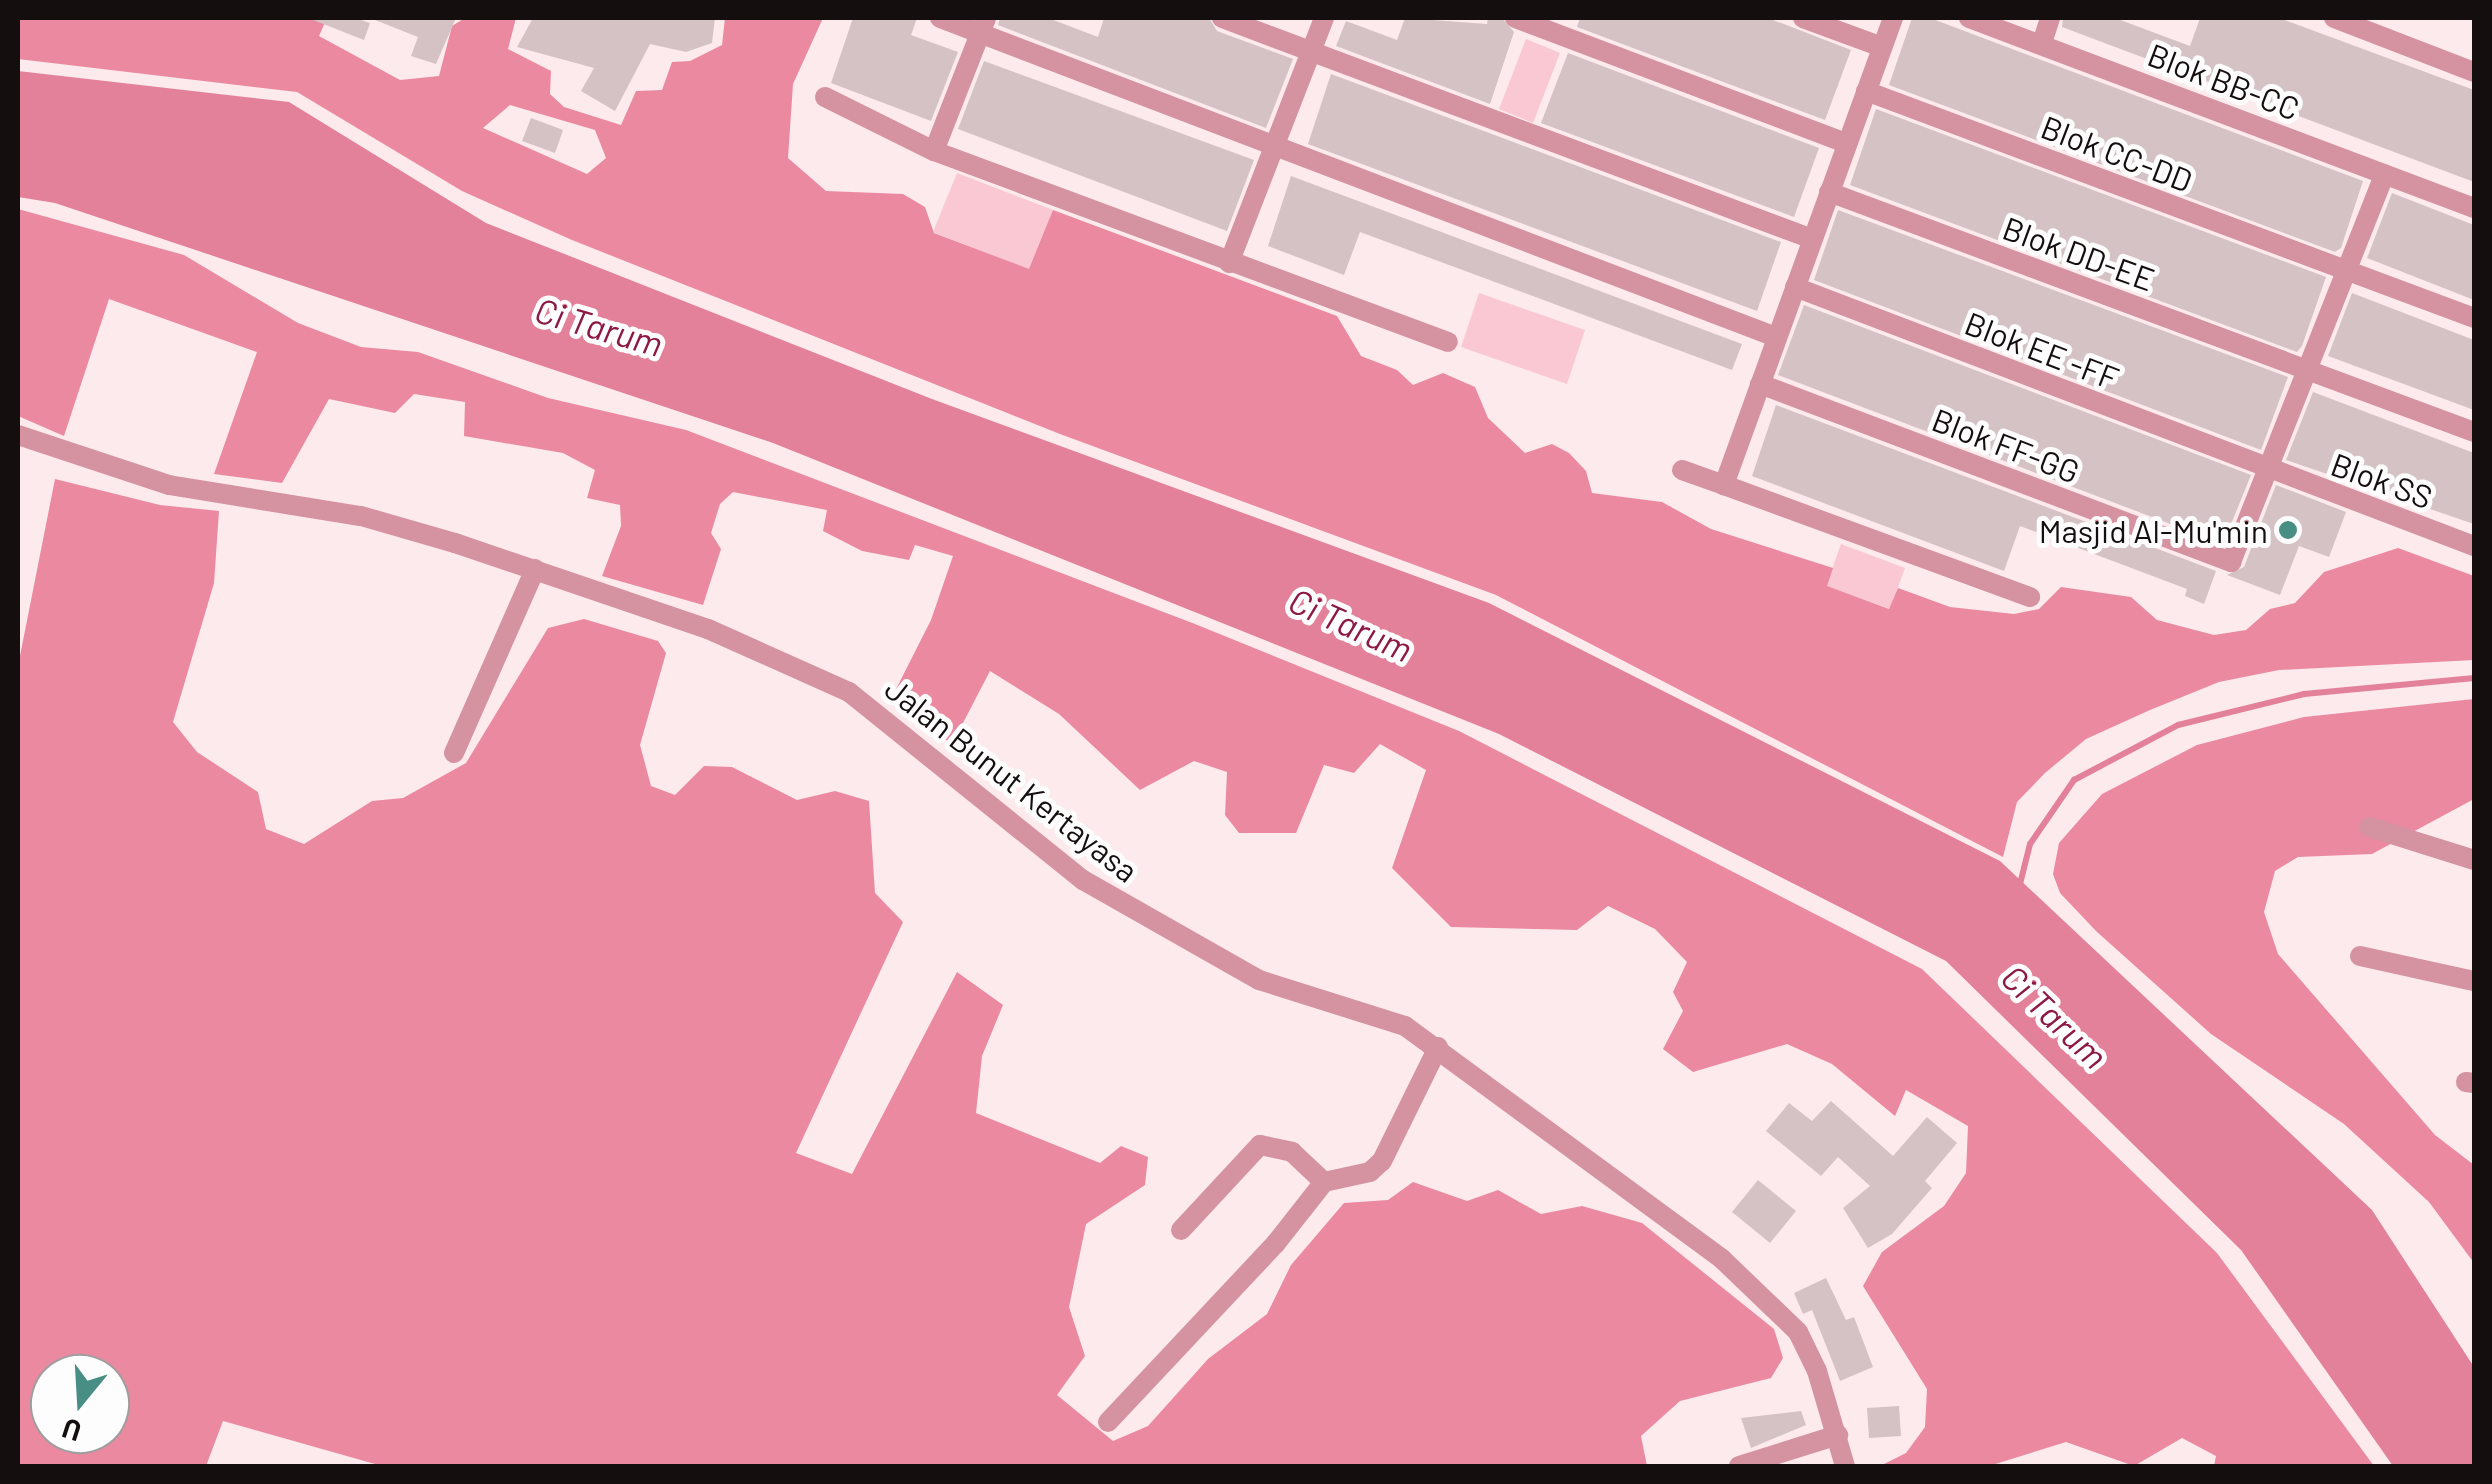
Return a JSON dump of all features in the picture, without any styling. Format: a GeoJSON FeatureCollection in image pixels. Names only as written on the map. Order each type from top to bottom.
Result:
{"type":"FeatureCollection","features":[{"type":"Feature","properties":{"kind":"street"},"geometry":{"type":"LineString","coordinates":[[940,18],[983,25],[1276,150],[1776,337]]}},
{"type":"Feature","properties":{"kind":"street"},"geometry":{"type":"LineString","coordinates":[[1222,18],[1812,239]]}},
{"type":"Feature","properties":{"kind":"street"},"geometry":{"type":"LineString","coordinates":[[1229,264],[1324,18]]}},
{"type":"Feature","properties":{"kind":"street"},"geometry":{"type":"LineString","coordinates":[[1515,18],[1846,144]]}},
{"type":"Feature","properties":{"kind":"street"},"geometry":{"type":"LineString","coordinates":[[1803,18],[1882,47]]}},
{"type":"Feature","properties":{"kind":"street"},"geometry":{"type":"LineString","coordinates":[[1724,485],[1893,18]]}},
{"type":"Feature","properties":{"kind":"street","name":"Blok BB-CC"},"geometry":{"type":"LineString","coordinates":[[1969,18],[2474,208]]}},
{"type":"Feature","properties":{"kind":"street"},"geometry":{"type":"LineString","coordinates":[[2042,43],[2050,18]]}},
{"type":"Feature","properties":{"kind":"street"},"geometry":{"type":"LineString","coordinates":[[2334,18],[2474,72]]}},
{"type":"Feature","properties":{"kind":"street"},"geometry":{"type":"LineString","coordinates":[[934,150],[983,25]]}},
{"type":"Feature","properties":{"kind":"street","name":"Blok CC-DD"},"geometry":{"type":"LineString","coordinates":[[1866,92],[2474,318]]}},
{"type":"Feature","properties":{"kind":"street"},"geometry":{"type":"LineString","coordinates":[[825,97],[934,150],[1229,264],[1448,342]]}},
{"type":"Feature","properties":{"kind":"street"},"geometry":{"type":"LineString","coordinates":[[2268,469],[2386,174]]}},
{"type":"Feature","properties":{"kind":"street","name":"Blok DD-EE"},"geometry":{"type":"LineString","coordinates":[[1829,192],[2474,432]]}},
{"type":"Feature","properties":{"kind":"street","name":"Blok EE -FF"},"geometry":{"type":"LineString","coordinates":[[1795,286],[2268,469]]}},
{"type":"Feature","properties":{"kind":"street","name":"Blok FF-GG"},"geometry":{"type":"LineString","coordinates":[[1760,384],[2231,562],[2268,469]]}},
{"type":"Feature","properties":{"kind":"street","name":"Jalan Bunut Kertayasa"},"geometry":{"type":"LineString","coordinates":[[18,435],[149,480],[361,516],[535,570],[806,668],[878,713],[1083,880],[1185,942],[1259,980],[1404,1026],[1438,1047],[1774,1306],[1818,1371],[1845,1466]]}},
{"type":"Feature","properties":{"kind":"street","name":"Blok SS"},"geometry":{"type":"LineString","coordinates":[[2268,469],[2474,546]]}},
{"type":"Feature","properties":{"kind":"street"},"geometry":{"type":"LineString","coordinates":[[1682,470],[2030,597]]}},
{"type":"Feature","properties":{"kind":"street"},"geometry":{"type":"LineString","coordinates":[[454,753],[535,570]]}},
{"type":"Feature","properties":{"kind":"street"},"geometry":{"type":"LineString","coordinates":[[2368,827],[2474,860]]}},
{"type":"Feature","properties":{"kind":"street"},"geometry":{"type":"LineString","coordinates":[[2360,956],[2474,981]]}},
{"type":"Feature","properties":{"kind":"street"},"geometry":{"type":"LineString","coordinates":[[1108,1422],[1276,1243],[1324,1182],[1354,1179],[1382,1160],[1438,1047]]}},
{"type":"Feature","properties":{"kind":"street"},"geometry":{"type":"LineString","coordinates":[[1181,1230],[1260,1145],[1292,1152],[1324,1182]]}},
{"type":"Feature","properties":{"kind":"street"},"geometry":{"type":"LineString","coordinates":[[1738,1466],[1838,1435]]}},
{"type":"Feature","properties":{"kind":"shaded area"},"geometry":{"type":"Polygon","coordinates":[[[18,18],[327,18],[319,36],[400,80],[439,76],[452,26],[465,18],[516,18],[508,49],[551,71],[550,94],[564,107],[621,125],[636,91],[662,90],[672,62],[690,61],[722,45],[725,18],[823,18],[793,84],[788,158],[826,191],[903,194],[925,207],[934,233],[1029,269],[1053,210],[1337,316],[1361,356],[1397,370],[1413,385],[1443,373],[1475,387],[1488,418],[1525,453],[1552,444],[1569,453],[1586,471],[1592,493],[1662,502],[1711,529],[1833,568],[1827,586],[1889,609],[1898,588],[1950,607],[2014,614],[2039,609],[2061,587],[2131,597],[2157,620],[2214,635],[2246,630],[2270,609],[2295,603],[2324,572],[2398,548],[2474,576],[2474,660],[2279,670],[2219,682],[2150,710],[2086,739],[2045,773],[2017,802],[2003,857],[1496,595],[1060,434],[572,240],[462,191],[297,92],[18,59],[18,18]],[[510,105],[483,128],[587,174],[606,158],[595,130],[510,105]]]}},
{"type":"Feature","properties":{"kind":"shaded area"},"geometry":{"type":"Polygon","coordinates":[[[1526,39],[1560,53],[1533,123],[1499,109],[1526,39]]]}},
{"type":"Feature","properties":{"kind":"shaded area"},"geometry":{"type":"Polygon","coordinates":[[[957,173],[1053,210],[1030,270],[933,232],[957,173]]]}},
{"type":"Feature","properties":{"kind":"shaded area"},"geometry":{"type":"Polygon","coordinates":[[[18,209],[184,255],[298,323],[361,347],[418,352],[548,398],[686,430],[1195,624],[1459,731],[1922,969],[2217,1253],[2374,1466],[2214,1466],[2216,1456],[2182,1438],[2134,1466],[2066,1442],[1989,1466],[1880,1466],[1906,1453],[1925,1427],[1927,1389],[1863,1286],[1882,1252],[1944,1206],[1966,1173],[1968,1126],[1906,1090],[1895,1116],[1832,1064],[1787,1044],[1693,1072],[1663,1049],[1683,1011],[1673,992],[1687,962],[1655,929],[1608,906],[1577,930],[1451,927],[1392,868],[1426,770],[1380,744],[1354,773],[1324,765],[1296,833],[1239,833],[1225,815],[1227,772],[1194,761],[1140,790],[1059,714],[990,671],[952,744],[890,701],[931,620],[953,556],[915,545],[909,560],[862,551],[823,531],[827,510],[733,492],[720,504],[711,533],[721,549],[703,605],[602,576],[621,526],[620,505],[587,498],[595,470],[563,453],[464,436],[465,402],[414,394],[395,413],[329,399],[282,483],[214,474],[257,352],[109,299],[64,436],[18,416],[18,209]]]}},
{"type":"Feature","properties":{"kind":"shaded area"},"geometry":{"type":"Polygon","coordinates":[[[1479,293],[1585,330],[1567,384],[1461,347],[1479,293]]]}},
{"type":"Feature","properties":{"kind":"shaded area"},"geometry":{"type":"Polygon","coordinates":[[[55,479],[160,505],[219,511],[214,583],[173,722],[197,752],[258,792],[266,829],[304,844],[372,801],[403,798],[466,763],[548,628],[584,619],[658,641],[666,653],[640,745],[651,786],[675,795],[704,766],[732,767],[797,800],[835,791],[869,801],[875,893],[903,922],[796,1153],[852,1174],[957,972],[1003,1005],[982,1056],[976,1113],[1100,1163],[1121,1146],[1148,1157],[1145,1185],[1086,1224],[1069,1307],[1085,1356],[1057,1395],[1113,1441],[1148,1426],[1208,1359],[1267,1314],[1291,1265],[1344,1203],[1388,1200],[1413,1182],[1467,1201],[1498,1190],[1541,1214],[1582,1206],[1642,1223],[1774,1329],[1783,1358],[1771,1378],[1680,1401],[1641,1436],[1647,1466],[382,1466],[223,1421],[206,1466],[18,1466],[18,666],[55,479]]]}},
{"type":"Feature","properties":{"kind":"shaded area"},"geometry":{"type":"Polygon","coordinates":[[[1841,544],[1905,568],[1890,609],[1826,586],[1841,544]]]}},
{"type":"Feature","properties":{"kind":"shaded area"},"geometry":{"type":"Polygon","coordinates":[[[2474,699],[2474,799],[2372,854],[2298,857],[2275,871],[2264,912],[2278,954],[2435,1135],[2474,1165],[2474,1263],[2429,1202],[2344,1124],[2211,1034],[2096,931],[2060,893],[2053,874],[2059,843],[2102,794],[2197,745],[2304,717],[2474,699]]]}},
{"type":"Feature","properties":{"kind":"water","name":"Ci Tarum"},"geometry":{"type":"Polygon","coordinates":[[[18,71],[289,102],[486,223],[932,399],[1489,603],[2000,861],[2372,1210],[2474,1367],[2474,1466],[2393,1466],[2241,1250],[1946,961],[1499,734],[773,443],[55,203],[18,197],[18,71]]]}},
{"type":"Feature","properties":{"kind":"building"},"geometry":{"type":"Polygon","coordinates":[[[308,18],[355,18],[370,23],[364,40],[308,18]]]}},
{"type":"Feature","properties":{"kind":"building"},"geometry":{"type":"Polygon","coordinates":[[[370,18],[456,18],[436,64],[411,56],[418,37],[370,18]]]}},
{"type":"Feature","properties":{"kind":"building"},"geometry":{"type":"Polygon","coordinates":[[[533,18],[715,18],[712,43],[686,52],[650,44],[615,111],[581,91],[594,68],[517,47],[533,18]]]}},
{"type":"Feature","properties":{"kind":"building"},"geometry":{"type":"Polygon","coordinates":[[[853,18],[917,18],[911,35],[958,52],[931,121],[831,83],[853,18]]]}},
{"type":"Feature","properties":{"kind":"building"},"geometry":{"type":"Polygon","coordinates":[[[1000,18],[1048,18],[1098,37],[1104,18],[1209,18],[1217,31],[1293,59],[1266,128],[998,25],[1000,18]]]}},
{"type":"Feature","properties":{"kind":"building"},"geometry":{"type":"Polygon","coordinates":[[[1405,18],[1487,24],[1488,18],[1502,18],[1514,32],[1490,104],[1336,46],[1346,21],[1397,40],[1405,18]]]}},
{"type":"Feature","properties":{"kind":"building"},"geometry":{"type":"Polygon","coordinates":[[[1580,18],[1768,18],[1851,50],[1825,120],[1577,27],[1580,18]]]}},
{"type":"Feature","properties":{"kind":"building"},"geometry":{"type":"Polygon","coordinates":[[[1912,18],[1930,18],[2363,181],[2341,248],[2335,252],[1889,85],[1912,18]]]}},
{"type":"Feature","properties":{"kind":"building"},"geometry":{"type":"Polygon","coordinates":[[[2063,18],[2115,18],[2190,46],[2200,18],[2279,18],[2474,90],[2474,182],[2062,27],[2063,18]]]}},
{"type":"Feature","properties":{"kind":"building"},"geometry":{"type":"Polygon","coordinates":[[[1568,53],[1819,148],[1794,217],[1541,123],[1568,53]]]}},
{"type":"Feature","properties":{"kind":"building"},"geometry":{"type":"Polygon","coordinates":[[[984,61],[1254,160],[1227,231],[958,129],[984,61]]]}},
{"type":"Feature","properties":{"kind":"building"},"geometry":{"type":"Polygon","coordinates":[[[1331,74],[1781,242],[1757,311],[1308,144],[1331,74]]]}},
{"type":"Feature","properties":{"kind":"building"},"geometry":{"type":"Polygon","coordinates":[[[1876,109],[2326,277],[2302,346],[2297,352],[1850,185],[1876,109]]]}},
{"type":"Feature","properties":{"kind":"building"},"geometry":{"type":"Polygon","coordinates":[[[531,118],[563,130],[555,153],[522,141],[531,118]]]}},
{"type":"Feature","properties":{"kind":"building"},"geometry":{"type":"Polygon","coordinates":[[[1291,176],[1742,344],[1732,370],[1360,232],[1344,275],[1268,246],[1291,176]]]}},
{"type":"Feature","properties":{"kind":"building"},"geometry":{"type":"Polygon","coordinates":[[[2392,193],[2474,225],[2474,300],[2367,258],[2392,193]]]}},
{"type":"Feature","properties":{"kind":"building"},"geometry":{"type":"Polygon","coordinates":[[[1838,210],[2288,377],[2261,450],[1814,280],[1838,210]]]}},
{"type":"Feature","properties":{"kind":"building"},"geometry":{"type":"Polygon","coordinates":[[[2352,293],[2474,340],[2474,410],[2328,356],[2352,293]]]}},
{"type":"Feature","properties":{"kind":"building"},"geometry":{"type":"Polygon","coordinates":[[[1804,305],[2251,475],[2223,544],[1778,375],[1804,305]]]}},
{"type":"Feature","properties":{"kind":"building"},"geometry":{"type":"Polygon","coordinates":[[[2313,392],[2474,453],[2474,524],[2286,460],[2313,392]]]}},
{"type":"Feature","properties":{"kind":"building"},"geometry":{"type":"Polygon","coordinates":[[[1776,405],[2216,571],[2204,604],[2185,596],[2187,589],[2020,526],[2004,571],[1752,476],[1776,405]]]}},
{"type":"Feature","properties":{"kind":"building"},"geometry":{"type":"Polygon","coordinates":[[[2276,485],[2346,512],[2329,557],[2299,546],[2280,595],[2227,575],[2244,567],[2276,485]]]}},
{"type":"Feature","properties":{"kind":"building"},"geometry":{"type":"Polygon","coordinates":[[[1831,1101],[1893,1156],[1927,1117],[1957,1143],[1925,1181],[1932,1188],[1892,1234],[1868,1248],[1843,1208],[1870,1186],[1838,1157],[1821,1176],[1766,1131],[1789,1103],[1812,1121],[1831,1101]]]}},
{"type":"Feature","properties":{"kind":"building"},"geometry":{"type":"Polygon","coordinates":[[[1758,1180],[1796,1211],[1770,1243],[1732,1212],[1758,1180]]]}},
{"type":"Feature","properties":{"kind":"building"},"geometry":{"type":"Polygon","coordinates":[[[1826,1278],[1846,1320],[1854,1317],[1873,1367],[1840,1381],[1812,1310],[1803,1314],[1794,1293],[1826,1278]]]}},
{"type":"Feature","properties":{"kind":"building"},"geometry":{"type":"Polygon","coordinates":[[[1899,1406],[1901,1436],[1869,1438],[1867,1408],[1899,1406]]]}},
{"type":"Feature","properties":{"kind":"building"},"geometry":{"type":"Polygon","coordinates":[[[1801,1411],[1806,1425],[1751,1448],[1741,1418],[1801,1411]]]}},
{"type":"Feature","properties":{"kind":"waterway"},"geometry":{"type":"LineString","coordinates":[[2020,884],[2030,844],[2074,780],[2178,725],[2304,694],[2474,678]]}},
{"type":"Feature","properties":{"kind":"place","name":"Masjid Al-Mu'min"},"geometry":{"type":"Point","coordinates":[2288,530]}}]}
